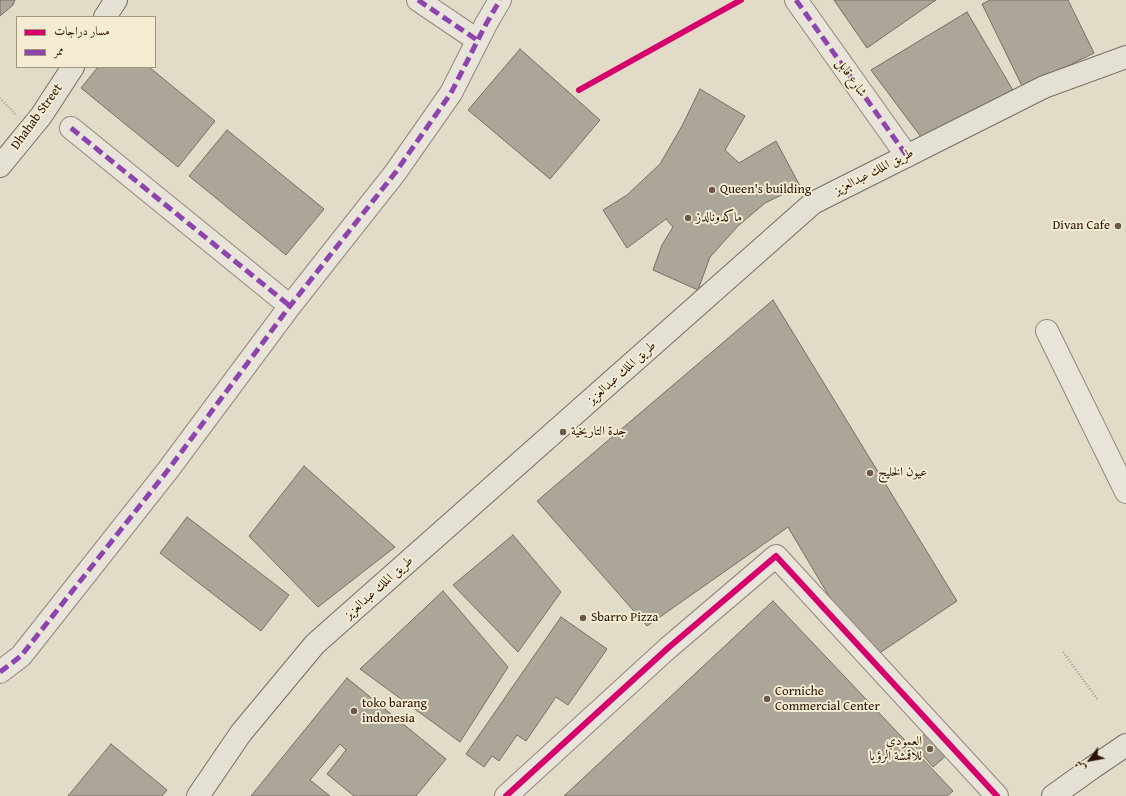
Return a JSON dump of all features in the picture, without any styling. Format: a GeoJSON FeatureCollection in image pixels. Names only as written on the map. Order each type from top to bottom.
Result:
{"type":"FeatureCollection","features":[{"type":"Feature","properties":{"kind":"main road"},"geometry":{"type":"LineString","coordinates":[[106,16],[116,0]]}},
{"type":"Feature","properties":{"kind":"main road","name":"طريق الملك عبدالعزيز"},"geometry":{"type":"LineString","coordinates":[[198,796],[241,733],[315,644],[813,203],[1044,87],[1126,57]]}},
{"type":"Feature","properties":{"kind":"main road","name":"Dhahab Street"},"geometry":{"type":"LineString","coordinates":[[0,166],[41,116],[72,68]]}},
{"type":"Feature","properties":{"kind":"main road"},"geometry":{"type":"LineString","coordinates":[[1053,796],[1126,745]]}},
{"type":"Feature","properties":{"kind":"street"},"geometry":{"type":"LineString","coordinates":[[418,0],[477,40]]}},
{"type":"Feature","properties":{"kind":"street"},"geometry":{"type":"LineString","coordinates":[[0,672],[21,656],[168,470],[290,306],[396,173],[451,93],[477,40],[500,0]]}},
{"type":"Feature","properties":{"kind":"street","name":"شارع قابل"},"geometry":{"type":"LineString","coordinates":[[796,0],[907,156]]}},
{"type":"Feature","properties":{"kind":"street"},"geometry":{"type":"LineString","coordinates":[[71,128],[290,306]]}},
{"type":"Feature","properties":{"kind":"street"},"geometry":{"type":"LineString","coordinates":[[1047,331],[1126,492]]}},
{"type":"Feature","properties":{"kind":"street"},"geometry":{"type":"LineString","coordinates":[[506,796],[668,648],[776,556],[997,796]]}},
{"type":"Feature","properties":{"kind":"path"},"geometry":{"type":"LineString","coordinates":[[1063,652],[1098,700]]}},
{"type":"Feature","properties":{"kind":"building"},"geometry":{"type":"Polygon","coordinates":[[[0,0],[15,0],[13,5],[0,16],[0,0]]]}},
{"type":"Feature","properties":{"kind":"building"},"geometry":{"type":"Polygon","coordinates":[[[834,0],[936,0],[867,48],[834,0]]]}},
{"type":"Feature","properties":{"kind":"building"},"geometry":{"type":"Polygon","coordinates":[[[990,0],[1068,0],[1094,53],[1023,88],[982,4],[990,0]]]}},
{"type":"Feature","properties":{"kind":"building"},"geometry":{"type":"Polygon","coordinates":[[[967,12],[1014,92],[921,137],[871,70],[967,12]]]}},
{"type":"Feature","properties":{"kind":"building"},"geometry":{"type":"Polygon","coordinates":[[[520,49],[600,120],[550,179],[468,110],[520,49]]]}},
{"type":"Feature","properties":{"kind":"building"},"geometry":{"type":"Polygon","coordinates":[[[97,68],[150,68],[215,121],[178,167],[81,88],[97,68]]]}},
{"type":"Feature","properties":{"kind":"building","name":"Queen's building"},"geometry":{"type":"Polygon","coordinates":[[[700,89],[745,116],[725,150],[739,163],[776,141],[800,186],[765,203],[738,226],[710,257],[698,290],[653,270],[662,245],[673,227],[666,219],[627,248],[603,210],[627,195],[660,164],[682,126],[700,89]]]}},
{"type":"Feature","properties":{"kind":"building"},"geometry":{"type":"Polygon","coordinates":[[[227,130],[324,209],[286,255],[189,176],[227,130]]]}},
{"type":"Feature","properties":{"kind":"building"},"geometry":{"type":"Polygon","coordinates":[[[773,300],[957,601],[878,654],[855,640],[788,527],[647,626],[537,501],[773,300]]]}},
{"type":"Feature","properties":{"kind":"building"},"geometry":{"type":"Polygon","coordinates":[[[304,466],[395,547],[318,607],[249,536],[304,466]]]}},
{"type":"Feature","properties":{"kind":"building"},"geometry":{"type":"Polygon","coordinates":[[[187,517],[289,595],[261,631],[160,553],[187,517]]]}},
{"type":"Feature","properties":{"kind":"building"},"geometry":{"type":"Polygon","coordinates":[[[513,535],[561,592],[518,652],[453,585],[513,535]]]}},
{"type":"Feature","properties":{"kind":"building"},"geometry":{"type":"Polygon","coordinates":[[[443,591],[508,667],[460,742],[360,669],[443,591]]]}},
{"type":"Feature","properties":{"kind":"building","name":"Corniche Commercial Center"},"geometry":{"type":"Polygon","coordinates":[[[773,601],[953,791],[947,796],[564,796],[773,601]]]}},
{"type":"Feature","properties":{"kind":"building"},"geometry":{"type":"Polygon","coordinates":[[[561,617],[607,649],[568,705],[556,697],[526,741],[517,735],[499,761],[492,756],[484,767],[466,754],[561,617]]]}},
{"type":"Feature","properties":{"kind":"building","name":"toko barang indonesia"},"geometry":{"type":"Polygon","coordinates":[[[347,678],[446,759],[416,796],[354,796],[327,774],[346,750],[340,744],[310,780],[330,796],[251,796],[347,678]]]}},
{"type":"Feature","properties":{"kind":"building","name":"العمودي للاقمشة الرؤيا"},"geometry":{"type":"Polygon","coordinates":[[[927,732],[948,754],[933,767],[913,744],[927,732]]]}},
{"type":"Feature","properties":{"kind":"building"},"geometry":{"type":"Polygon","coordinates":[[[111,744],[167,790],[162,796],[68,796],[111,744]]]}},
{"type":"Feature","properties":{"kind":"marked path"},"geometry":{"type":"LineString","coordinates":[[418,0],[477,40]]}},
{"type":"Feature","properties":{"kind":"marked path"},"geometry":{"type":"LineString","coordinates":[[0,672],[21,656],[168,470],[290,306],[395,173],[451,93],[500,0]]}},
{"type":"Feature","properties":{"kind":"marked path"},"geometry":{"type":"LineString","coordinates":[[796,0],[907,156]]}},
{"type":"Feature","properties":{"kind":"marked path"},"geometry":{"type":"LineString","coordinates":[[71,128],[290,306]]}},
{"type":"Feature","properties":{"kind":"cycle path"},"geometry":{"type":"LineString","coordinates":[[579,90],[741,0]]}},
{"type":"Feature","properties":{"kind":"cycle path"},"geometry":{"type":"LineString","coordinates":[[506,796],[668,648],[776,556],[997,796]]}},
{"type":"Feature","properties":{"kind":"place","name":"Queen's building"},"geometry":{"type":"Point","coordinates":[712,190]}},
{"type":"Feature","properties":{"kind":"place","name":"ماكدونالدز"},"geometry":{"type":"Point","coordinates":[688,218]}},
{"type":"Feature","properties":{"kind":"place","name":"Divan Cafe"},"geometry":{"type":"Point","coordinates":[1118,226]}},
{"type":"Feature","properties":{"kind":"place","name":"جدة التاريخية"},"geometry":{"type":"Point","coordinates":[563,432]}},
{"type":"Feature","properties":{"kind":"place","name":"عيون الخليج"},"geometry":{"type":"Point","coordinates":[870,473]}},
{"type":"Feature","properties":{"kind":"place","name":"Sbarro Pizza"},"geometry":{"type":"Point","coordinates":[583,618]}},
{"type":"Feature","properties":{"kind":"place","name":"Corniche Commercial Center"},"geometry":{"type":"Point","coordinates":[767,699]}},
{"type":"Feature","properties":{"kind":"place","name":"toko barang indonesia"},"geometry":{"type":"Point","coordinates":[354,711]}},
{"type":"Feature","properties":{"kind":"place","name":"العمودي للاقمشة الرؤيا"},"geometry":{"type":"Point","coordinates":[930,749]}}]}
